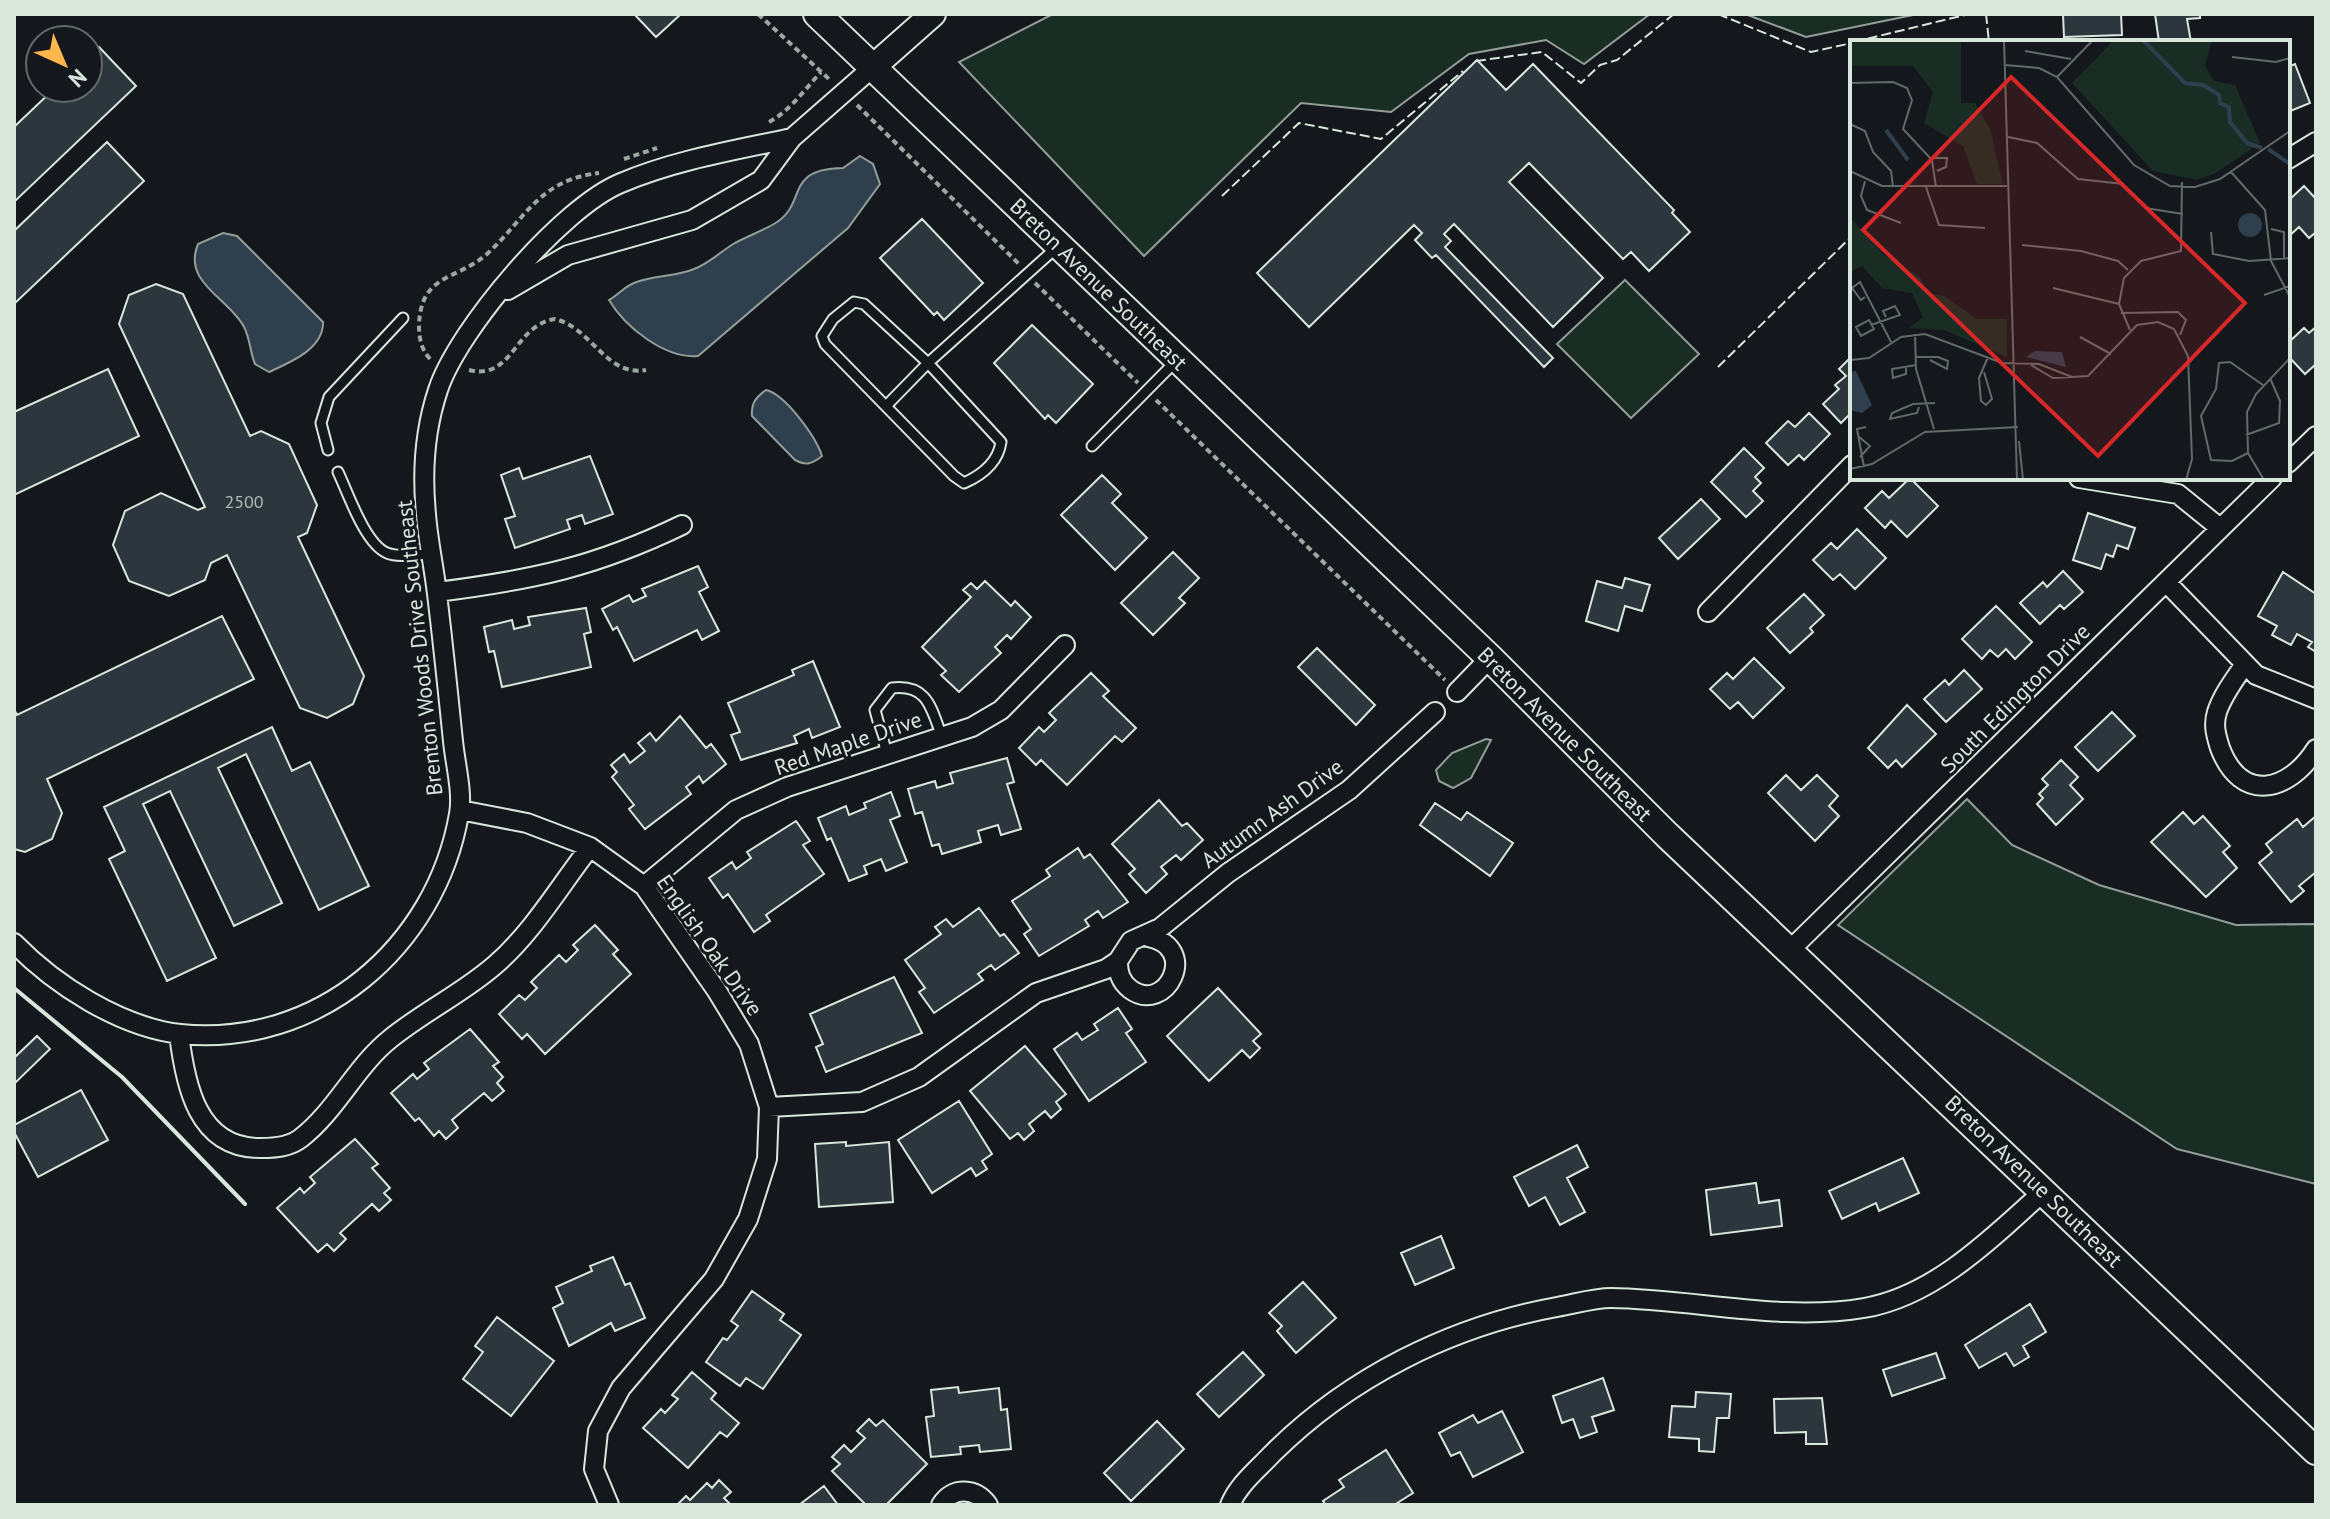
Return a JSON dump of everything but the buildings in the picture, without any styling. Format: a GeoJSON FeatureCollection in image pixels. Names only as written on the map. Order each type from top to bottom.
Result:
{"type":"FeatureCollection","features":[{"type":"Feature","properties":{"kind":"main road","name":"Breton Avenue Southeast"},"geometry":{"type":"LineString","coordinates":[[817,14],[1490,658],[1667,835],[2316,1451]]}},
{"type":"Feature","properties":{"kind":"street"},"geometry":{"type":"LineString","coordinates":[[872,68],[933,14]]}},
{"type":"Feature","properties":{"kind":"street","name":"Brenton Woods Drive Southeast"},"geometry":{"type":"LineString","coordinates":[[497,297],[568,255],[692,220],[761,180],[792,138],[872,68]]}},
{"type":"Feature","properties":{"kind":"street","name":"Brenton Woods Drive Southeast"},"geometry":{"type":"LineString","coordinates":[[14,943],[33,963],[79,994],[131,1020],[179,1034],[243,1032],[304,1016],[355,987],[394,952],[430,904],[445,869],[460,810],[437,592],[425,512],[426,437],[438,388],[449,365],[497,297],[556,226],[618,183],[735,150],[792,138]]}},
{"type":"Feature","properties":{"kind":"street"},"geometry":{"type":"LineString","coordinates":[[2290,158],[2316,142]]}},
{"type":"Feature","properties":{"kind":"street"},"geometry":{"type":"LineString","coordinates":[[2290,461],[2316,436]]}},
{"type":"Feature","properties":{"kind":"street"},"geometry":{"type":"LineString","coordinates":[[1708,612],[1850,467]]}},
{"type":"Feature","properties":{"kind":"street"},"geometry":{"type":"LineString","coordinates":[[2091,480],[2178,494],[2220,528]]}},
{"type":"Feature","properties":{"kind":"street","name":"South Edington Drive"},"geometry":{"type":"LineString","coordinates":[[1790,950],[2270,480]]}},
{"type":"Feature","properties":{"kind":"street"},"geometry":{"type":"LineString","coordinates":[[437,592],[569,570],[622,554],[682,525]]}},
{"type":"Feature","properties":{"kind":"street"},"geometry":{"type":"LineString","coordinates":[[2166,582],[2256,675],[2316,699]]}},
{"type":"Feature","properties":{"kind":"street","name":"Red Maple Drive"},"geometry":{"type":"LineString","coordinates":[[644,886],[736,810],[787,787],[972,727],[1001,710],[1065,645]]}},
{"type":"Feature","properties":{"kind":"street"},"geometry":{"type":"LineString","coordinates":[[1457,692],[1490,658]]}},
{"type":"Feature","properties":{"kind":"street"},"geometry":{"type":"LineString","coordinates":[[2245,664],[2217,712],[2214,732],[2236,776],[2255,787],[2281,783],[2303,766],[2316,749]]}},
{"type":"Feature","properties":{"kind":"street","name":"Autumn Ash Drive"},"geometry":{"type":"LineString","coordinates":[[769,1107],[862,1102],[919,1077],[1036,993],[1095,975],[1118,961],[1131,941],[1148,937],[1228,873],[1349,790],[1435,712]]}},
{"type":"Feature","properties":{"kind":"street","name":"English Oak Drive"},"geometry":{"type":"LineString","coordinates":[[460,810],[527,823],[590,847],[644,886],[717,991],[749,1044],[769,1107],[767,1159],[748,1219],[714,1279],[621,1388],[598,1431],[594,1469],[609,1505]]}},
{"type":"Feature","properties":{"kind":"street"},"geometry":{"type":"LineString","coordinates":[[179,1034],[188,1088],[195,1106],[224,1140],[243,1149],[278,1148],[301,1139],[389,1040],[474,982],[522,940],[590,847]]}},
{"type":"Feature","properties":{"kind":"street"},"geometry":{"type":"LineString","coordinates":[[1166,944],[1172,920]]}},
{"type":"Feature","properties":{"kind":"street"},"geometry":{"type":"LineString","coordinates":[[1095,975],[1142,994],[1152,994],[1168,986],[1176,969],[1175,959],[1166,944],[1148,937]]}},
{"type":"Feature","properties":{"kind":"street"},"geometry":{"type":"LineString","coordinates":[[1118,961],[1118,970],[1126,986]]}},
{"type":"Feature","properties":{"kind":"street"},"geometry":{"type":"LineString","coordinates":[[1230,1505],[1237,1490],[1291,1435],[1347,1393],[1403,1358],[1473,1327],[1607,1298],[1800,1312],[1866,1308],[1918,1290],[1982,1247],[2044,1191]]}},
{"type":"Feature","properties":{"kind":"street"},"geometry":{"type":"LineString","coordinates":[[941,1505],[954,1493],[964,1491],[975,1493],[988,1505]]}},
{"type":"Feature","properties":{"kind":"lane"},"geometry":{"type":"LineString","coordinates":[[887,405],[928,363],[1059,246]]}},
{"type":"Feature","properties":{"kind":"lane"},"geometry":{"type":"LineString","coordinates":[[854,302],[864,304],[928,363],[1001,442],[993,463],[979,476],[964,483],[825,344],[822,336],[833,319],[854,302]]}},
{"type":"Feature","properties":{"kind":"lane"},"geometry":{"type":"LineString","coordinates":[[328,450],[321,423],[329,397],[403,318]]}},
{"type":"Feature","properties":{"kind":"lane"},"geometry":{"type":"LineString","coordinates":[[1092,446],[1178,359]]}},
{"type":"Feature","properties":{"kind":"lane"},"geometry":{"type":"LineString","coordinates":[[338,472],[364,528],[377,546],[387,553],[431,554]]}},
{"type":"Feature","properties":{"kind":"lane"},"geometry":{"type":"LineString","coordinates":[[887,754],[875,710],[892,688],[909,686],[923,694],[942,737]]}},
{"type":"Feature","properties":{"kind":"path"},"geometry":{"type":"LineString","coordinates":[[758,14],[844,92],[1146,391],[1457,692]]}},
{"type":"Feature","properties":{"kind":"path"},"geometry":{"type":"LineString","coordinates":[[449,365],[484,373],[496,370],[536,326],[555,319],[577,328],[626,371],[646,370]]}},
{"type":"Feature","properties":{"kind":"green space"},"geometry":{"type":"Polygon","coordinates":[[[1053,14],[1650,14],[1584,64],[1546,40],[1469,54],[1391,112],[1301,103],[1144,256],[959,62],[1053,14]]]}},
{"type":"Feature","properties":{"kind":"green space"},"geometry":{"type":"Polygon","coordinates":[[[1745,14],[1918,14],[1806,37],[1745,14]]]}},
{"type":"Feature","properties":{"kind":"green space"},"geometry":{"type":"Polygon","coordinates":[[[1625,280],[1699,354],[1631,418],[1557,344],[1625,280]]]}},
{"type":"Feature","properties":{"kind":"green space"},"geometry":{"type":"Polygon","coordinates":[[[1486,739],[1491,740],[1471,778],[1453,788],[1439,781],[1436,770],[1452,753],[1486,739]]]}},
{"type":"Feature","properties":{"kind":"green space"},"geometry":{"type":"Polygon","coordinates":[[[1967,799],[2012,845],[2099,885],[2236,925],[2316,924],[2316,1184],[2177,1149],[1838,925],[1967,799]]]}},
{"type":"Feature","properties":{"kind":"water"},"geometry":{"type":"Polygon","coordinates":[[[860,156],[873,164],[880,184],[848,228],[698,356],[672,352],[647,339],[625,321],[609,300],[634,283],[687,272],[705,264],[735,243],[785,216],[811,174],[843,168],[860,156]]]}},
{"type":"Feature","properties":{"kind":"water"},"geometry":{"type":"Polygon","coordinates":[[[223,233],[237,236],[323,322],[322,332],[312,347],[269,372],[255,364],[244,327],[209,289],[196,269],[198,244],[223,233]]]}},
{"type":"Feature","properties":{"kind":"water"},"geometry":{"type":"Polygon","coordinates":[[[766,390],[782,399],[799,417],[822,456],[809,463],[795,460],[752,416],[755,401],[766,390]]]}},
{"type":"Feature","properties":{"kind":"fence"},"geometry":{"type":"LineString","coordinates":[[1476,61],[1542,52],[1581,83],[1600,65],[1617,60],[1674,14]]}},
{"type":"Feature","properties":{"kind":"fence"},"geometry":{"type":"LineString","coordinates":[[1718,14],[1811,52],[1850,43]]}},
{"type":"Feature","properties":{"kind":"fence"},"geometry":{"type":"LineString","coordinates":[[1862,40],[1969,14]]}},
{"type":"Feature","properties":{"kind":"fence"},"geometry":{"type":"LineString","coordinates":[[1986,14],[1989,40]]}},
{"type":"Feature","properties":{"kind":"fence"},"geometry":{"type":"LineString","coordinates":[[1222,196],[1299,123],[1381,139],[1463,71]]}},
{"type":"Feature","properties":{"kind":"fence"},"geometry":{"type":"LineString","coordinates":[[1718,367],[1850,238]]}},
{"type":"Feature","properties":{"kind":"wall"},"geometry":{"type":"LineString","coordinates":[[14,988],[122,1077],[245,1204]]}}]}
